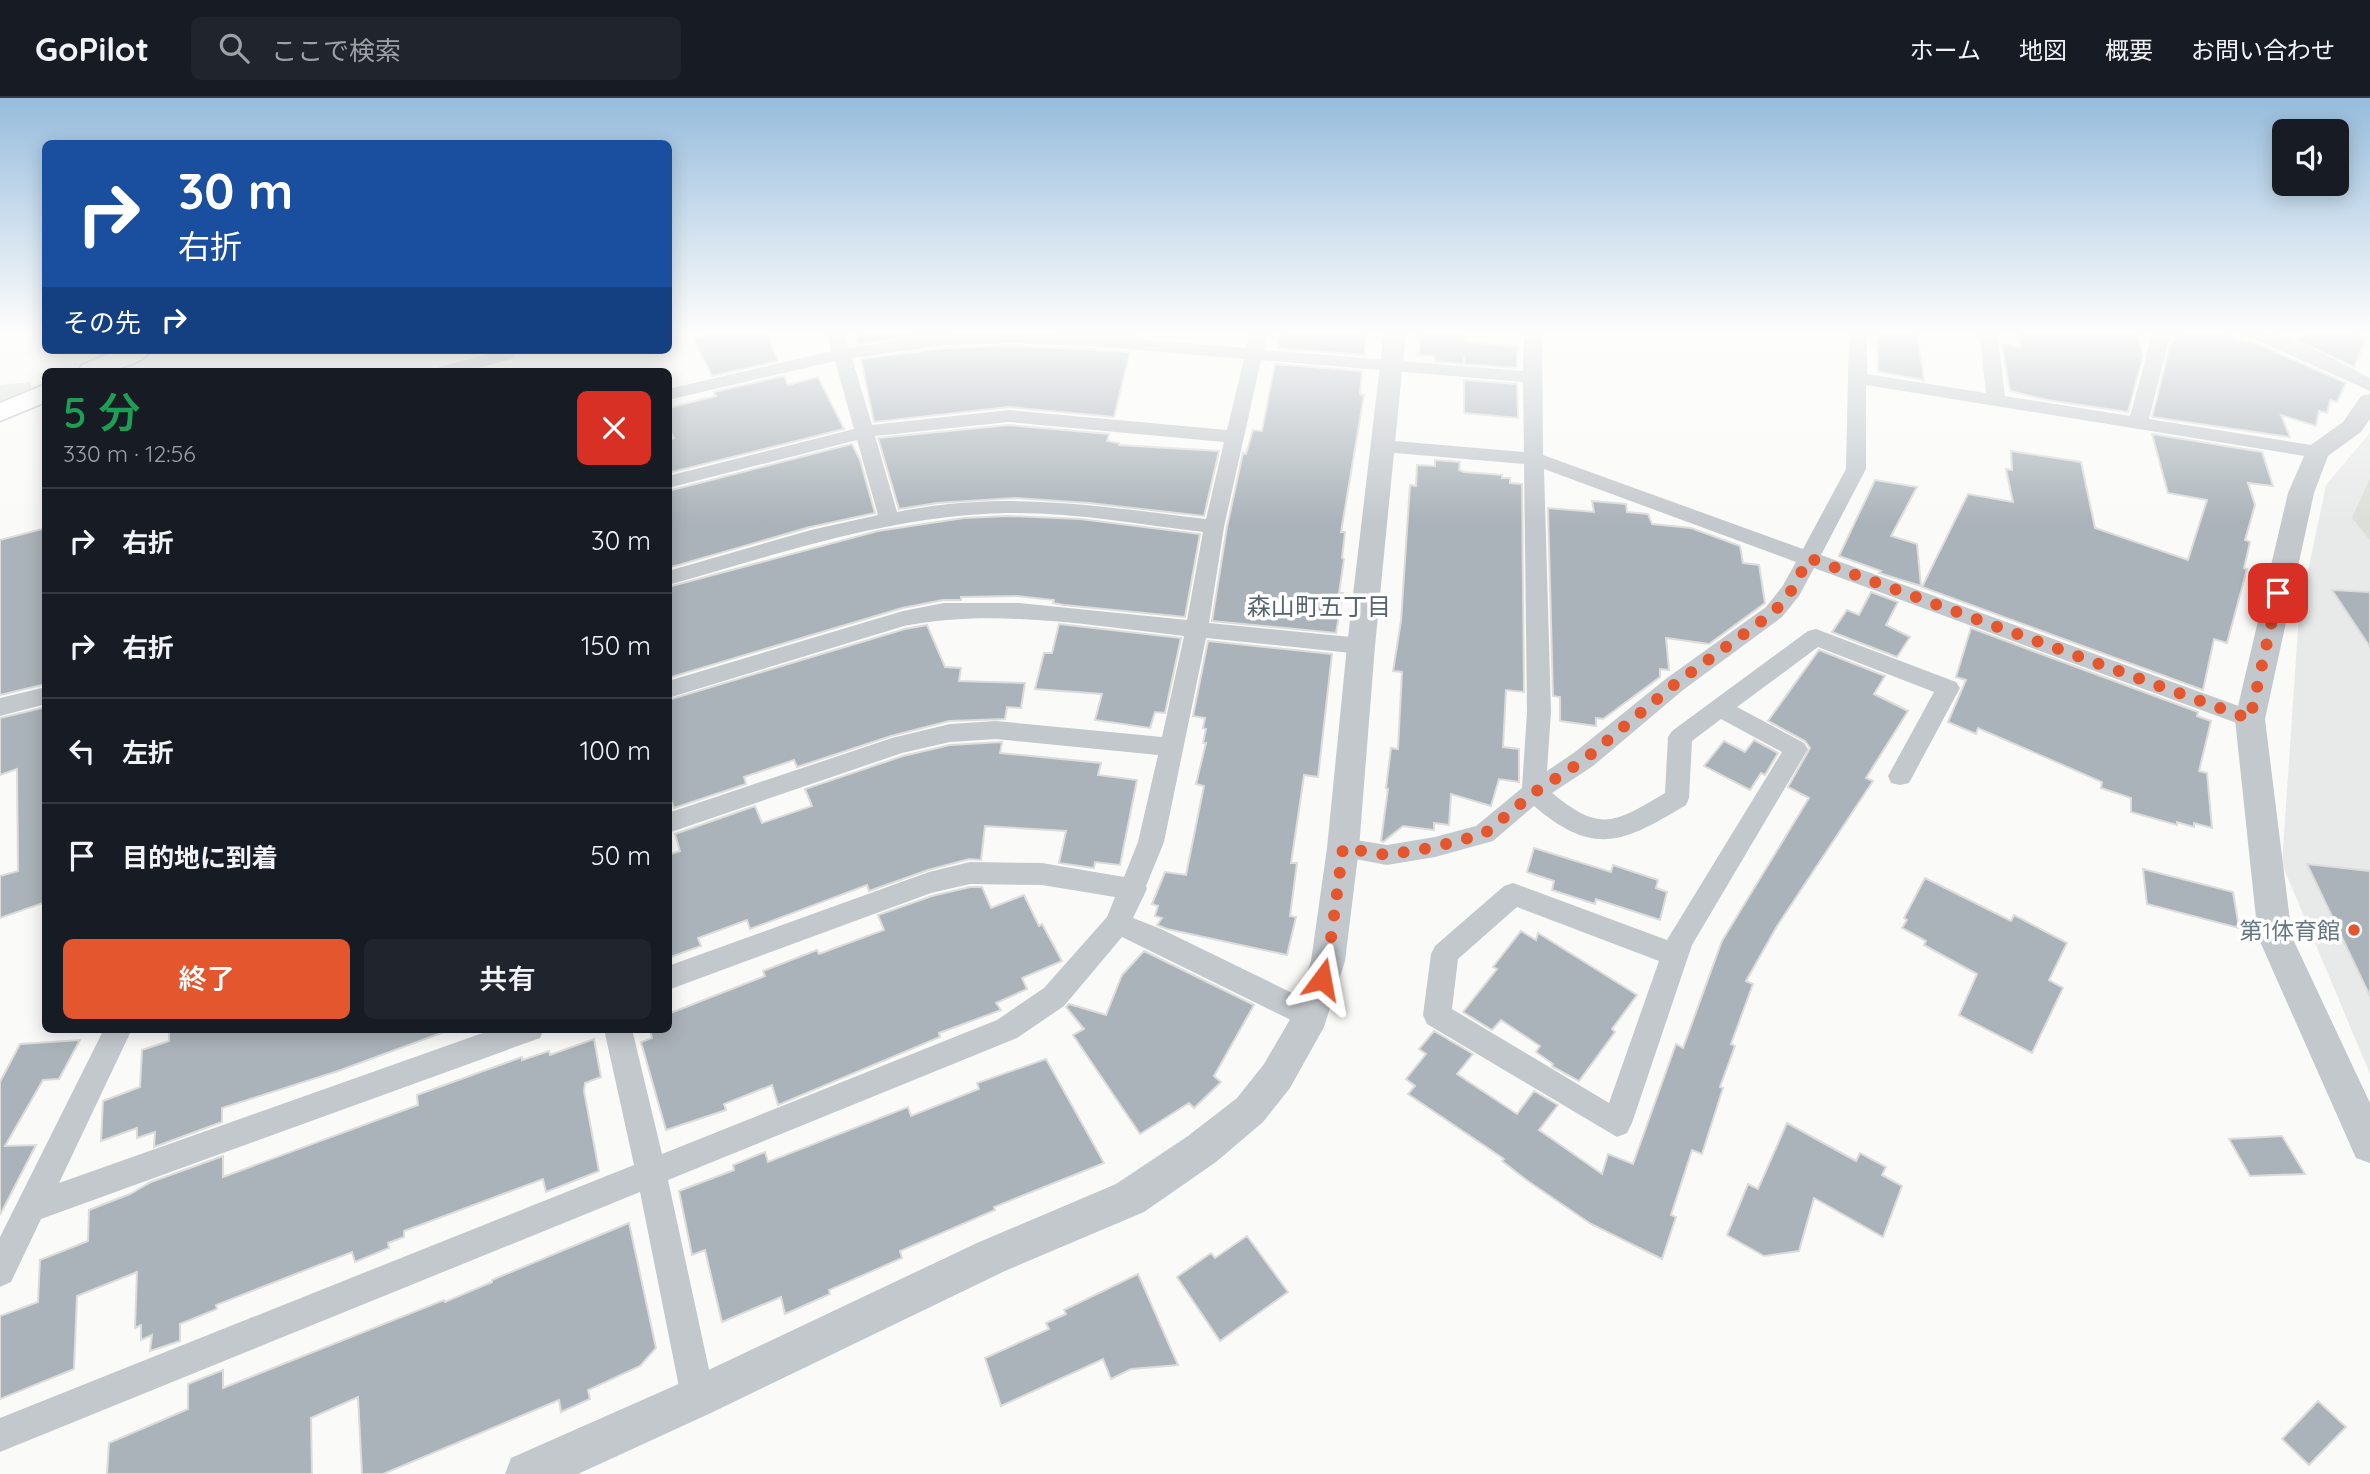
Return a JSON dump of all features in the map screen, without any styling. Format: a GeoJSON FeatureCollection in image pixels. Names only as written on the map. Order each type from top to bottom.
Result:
{"type":"FeatureCollection","features":[{"type":"Feature","properties":{"kind":"main road"},"geometry":{"type":"LineString","coordinates":[[0,413],[39,395]]}},
{"type":"Feature","properties":{"kind":"street"},"geometry":{"type":"LineString","coordinates":[[854,395],[889,519]]}},
{"type":"Feature","properties":{"kind":"street"},"geometry":{"type":"LineString","coordinates":[[0,1435],[1007,1030],[1054,997],[1117,924],[1134,889],[1151,842],[1197,629],[1214,527],[1245,395]]}},
{"type":"Feature","properties":{"kind":"street"},"geometry":{"type":"LineString","coordinates":[[527,1474],[698,1398],[991,1258],[1129,1198],[1202,1149],[1250,1110],[1277,1076],[1311,1016],[1328,961],[1343,848],[1361,646],[1389,395]]}},
{"type":"Feature","properties":{"kind":"street"},"geometry":{"type":"LineString","coordinates":[[1533,395],[1539,712],[1535,792]]}},
{"type":"Feature","properties":{"kind":"street"},"geometry":{"type":"LineString","coordinates":[[1343,848],[1387,855],[1435,847],[1484,834],[1535,792],[1584,760],[1675,684],[1774,612],[1791,591],[1856,468],[1858,395]]}},
{"type":"Feature","properties":{"kind":"street"},"geometry":{"type":"LineString","coordinates":[[1961,395],[2317,452]]}},
{"type":"Feature","properties":{"kind":"street"},"geometry":{"type":"LineString","coordinates":[[1995,395],[1996,401]]}},
{"type":"Feature","properties":{"kind":"street"},"geometry":{"type":"LineString","coordinates":[[2138,423],[2145,395]]}},
{"type":"Feature","properties":{"kind":"street"},"geometry":{"type":"LineString","coordinates":[[2370,401],[2352,427],[2317,452],[2301,493],[2250,719],[2276,937],[2370,1145]]}},
{"type":"Feature","properties":{"kind":"street"},"geometry":{"type":"LineString","coordinates":[[672,481],[864,432],[1009,416],[1235,437]]}},
{"type":"Feature","properties":{"kind":"street"},"geometry":{"type":"LineString","coordinates":[[1383,446],[1535,459],[2250,719]]}},
{"type":"Feature","properties":{"kind":"street"},"geometry":{"type":"LineString","coordinates":[[672,577],[817,534],[932,512],[1056,507],[1214,527]]}},
{"type":"Feature","properties":{"kind":"street"},"geometry":{"type":"LineString","coordinates":[[672,689],[903,619],[944,611],[1019,611],[1361,646]]}},
{"type":"Feature","properties":{"kind":"street"},"geometry":{"type":"LineString","coordinates":[[1535,792],[1565,819],[1603,832],[1632,826],[1677,798],[1680,737],[1816,637],[1948,688],[1899,776]]}},
{"type":"Feature","properties":{"kind":"street"},"geometry":{"type":"LineString","coordinates":[[0,707],[42,696]]}},
{"type":"Feature","properties":{"kind":"street"},"geometry":{"type":"LineString","coordinates":[[1675,955],[1513,894],[1445,954],[1437,1015],[1617,1123],[1675,955],[1679,942],[1796,749],[1720,708]]}},
{"type":"Feature","properties":{"kind":"street"},"geometry":{"type":"LineString","coordinates":[[672,821],[900,744],[950,733],[996,730],[1170,747]]}},
{"type":"Feature","properties":{"kind":"street"},"geometry":{"type":"LineString","coordinates":[[672,977],[929,883],[970,873],[1042,874],[1134,889]]}},
{"type":"Feature","properties":{"kind":"street"},"geometry":{"type":"LineString","coordinates":[[1117,924],[1152,937],[1311,1016]]}},
{"type":"Feature","properties":{"kind":"street"},"geometry":{"type":"LineString","coordinates":[[0,1271],[34,1207],[116,1033]]}},
{"type":"Feature","properties":{"kind":"street"},"geometry":{"type":"LineString","coordinates":[[34,1207],[519,1033]]}},
{"type":"Feature","properties":{"kind":"street"},"geometry":{"type":"LineString","coordinates":[[619,1033],[698,1398]]}},
{"type":"Feature","properties":{"kind":"shaded area"},"geometry":{"type":"Polygon","coordinates":[[[0,395],[22,395],[0,406],[0,395]]]}},
{"type":"Feature","properties":{"kind":"shaded area"},"geometry":{"type":"Polygon","coordinates":[[[2370,433],[2370,1074],[2282,864],[2299,614],[2326,485],[2370,433]]]}},
{"type":"Feature","properties":{"kind":"shaded area"},"geometry":{"type":"Polygon","coordinates":[[[2370,478],[2370,540],[2352,518],[2370,478]]]}},
{"type":"Feature","properties":{"kind":"building"},"geometry":{"type":"Polygon","coordinates":[[[827,395],[844,429],[672,472],[672,407],[716,396],[827,395]]]}},
{"type":"Feature","properties":{"kind":"building"},"geometry":{"type":"Polygon","coordinates":[[[868,395],[1119,395],[1114,417],[1009,407],[874,422],[868,395]]]}},
{"type":"Feature","properties":{"kind":"building"},"geometry":{"type":"Polygon","coordinates":[[[1269,395],[1364,395],[1341,532],[1345,532],[1339,593],[1343,593],[1336,633],[1212,621],[1227,527],[1243,453],[1246,454],[1253,430],[1262,431],[1269,395]]]}},
{"type":"Feature","properties":{"kind":"building"},"geometry":{"type":"Polygon","coordinates":[[[1464,395],[1517,395],[1518,418],[1464,413],[1464,395]]]}},
{"type":"Feature","properties":{"kind":"building"},"geometry":{"type":"Polygon","coordinates":[[[2027,395],[2132,395],[2128,412],[2027,395]]]}},
{"type":"Feature","properties":{"kind":"building"},"geometry":{"type":"Polygon","coordinates":[[[2158,395],[2340,395],[2337,402],[2330,400],[2327,413],[2319,411],[2316,426],[2281,415],[2290,437],[2152,417],[2158,395]]]}},
{"type":"Feature","properties":{"kind":"building"},"geometry":{"type":"Polygon","coordinates":[[[1009,425],[1109,434],[1107,441],[1119,445],[1219,451],[1204,516],[1015,498],[937,503],[899,509],[878,438],[1009,425]]]}},
{"type":"Feature","properties":{"kind":"building"},"geometry":{"type":"Polygon","coordinates":[[[2152,434],[2262,452],[2273,486],[2248,483],[2255,505],[2245,540],[2250,542],[2244,568],[2247,569],[2227,643],[2214,639],[2203,690],[1922,587],[1968,494],[2013,502],[2006,469],[2012,470],[2011,451],[2081,462],[2095,528],[2188,560],[2207,500],[2168,493],[2152,434]]]}},
{"type":"Feature","properties":{"kind":"building"},"geometry":{"type":"Polygon","coordinates":[[[852,444],[860,460],[875,513],[810,527],[672,567],[672,490],[852,444]]]}},
{"type":"Feature","properties":{"kind":"building"},"geometry":{"type":"Polygon","coordinates":[[[1435,460],[1460,462],[1459,470],[1464,472],[1502,475],[1502,478],[1510,478],[1510,483],[1522,484],[1524,692],[1506,690],[1503,747],[1519,749],[1519,782],[1499,779],[1491,806],[1451,794],[1449,825],[1434,823],[1434,830],[1403,826],[1383,842],[1391,748],[1398,749],[1402,672],[1393,671],[1401,621],[1410,485],[1416,486],[1417,465],[1435,466],[1435,460]]]}},
{"type":"Feature","properties":{"kind":"building"},"geometry":{"type":"Polygon","coordinates":[[[1875,480],[1917,487],[1891,536],[1917,544],[1921,586],[1879,573],[1881,571],[1839,556],[1875,480]]]}},
{"type":"Feature","properties":{"kind":"building"},"geometry":{"type":"Polygon","coordinates":[[[1592,501],[1626,504],[1627,512],[1648,514],[1652,524],[1691,528],[1740,546],[1743,563],[1759,565],[1765,603],[1709,644],[1666,638],[1669,670],[1660,669],[1660,677],[1603,719],[1596,718],[1596,726],[1560,721],[1560,697],[1553,696],[1548,508],[1594,512],[1592,501]]]}},
{"type":"Feature","properties":{"kind":"building"},"geometry":{"type":"Polygon","coordinates":[[[1007,516],[1080,519],[1200,534],[1185,617],[1064,605],[1053,603],[1054,600],[1017,596],[961,597],[961,600],[943,600],[902,608],[672,677],[672,586],[878,531],[964,518],[1007,516]]]}},
{"type":"Feature","properties":{"kind":"building"},"geometry":{"type":"Polygon","coordinates":[[[42,529],[42,685],[0,695],[0,540],[42,529]]]}},
{"type":"Feature","properties":{"kind":"building"},"geometry":{"type":"Polygon","coordinates":[[[2332,590],[2370,592],[2370,647],[2332,590]]]}},
{"type":"Feature","properties":{"kind":"building"},"geometry":{"type":"Polygon","coordinates":[[[1871,592],[1898,602],[1886,625],[1910,637],[1897,657],[1832,632],[1847,610],[1859,615],[1871,592]]]}},
{"type":"Feature","properties":{"kind":"building"},"geometry":{"type":"Polygon","coordinates":[[[1059,624],[1181,638],[1165,713],[1155,712],[1150,728],[1095,720],[1102,694],[1035,689],[1044,653],[1052,653],[1059,624]]]}},
{"type":"Feature","properties":{"kind":"building"},"geometry":{"type":"Polygon","coordinates":[[[927,625],[945,667],[961,668],[959,681],[1025,683],[1021,708],[1007,707],[1005,719],[949,721],[891,736],[797,767],[794,760],[744,777],[746,784],[674,808],[672,699],[905,629],[927,625]]]}},
{"type":"Feature","properties":{"kind":"building"},"geometry":{"type":"Polygon","coordinates":[[[1971,628],[2198,712],[2197,716],[2211,721],[2199,771],[2207,773],[2212,828],[2194,823],[2194,827],[2177,822],[2177,825],[2131,812],[2131,798],[2101,788],[2102,782],[1978,728],[1976,734],[1948,722],[1966,680],[1956,677],[1971,628]]]}},
{"type":"Feature","properties":{"kind":"building"},"geometry":{"type":"Polygon","coordinates":[[[1208,641],[1332,654],[1318,777],[1304,775],[1291,863],[1297,863],[1290,916],[1296,917],[1287,955],[1157,925],[1162,918],[1155,916],[1158,906],[1152,904],[1165,872],[1186,875],[1204,786],[1196,784],[1206,743],[1203,743],[1205,718],[1193,716],[1208,641]]]}},
{"type":"Feature","properties":{"kind":"building"},"geometry":{"type":"Polygon","coordinates":[[[1819,650],[1885,676],[1874,694],[1908,711],[1866,778],[1873,781],[1777,926],[1746,981],[1753,984],[1731,1044],[1735,1046],[1720,1087],[1723,1088],[1702,1154],[1692,1150],[1671,1215],[1676,1217],[1662,1259],[1591,1224],[1528,1181],[1502,1161],[1504,1159],[1408,1094],[1415,1086],[1406,1079],[1426,1054],[1419,1049],[1434,1031],[1473,1054],[1457,1074],[1517,1114],[1534,1091],[1558,1105],[1539,1130],[1602,1174],[1608,1154],[1633,1164],[1676,1044],[1683,1048],[1722,941],[1809,798],[1788,787],[1810,748],[1805,741],[1768,721],[1819,650]]]}},
{"type":"Feature","properties":{"kind":"building"},"geometry":{"type":"Polygon","coordinates":[[[42,708],[42,903],[0,918],[0,876],[18,871],[17,769],[0,775],[0,718],[42,708]]]}},
{"type":"Feature","properties":{"kind":"building"},"geometry":{"type":"Polygon","coordinates":[[[1754,740],[1778,753],[1765,775],[1761,773],[1750,790],[1704,766],[1724,741],[1745,752],[1754,740]]]}},
{"type":"Feature","properties":{"kind":"building"},"geometry":{"type":"Polygon","coordinates":[[[1002,742],[1000,753],[1101,763],[1098,775],[1137,780],[1120,865],[1095,862],[1094,868],[1059,863],[1066,831],[985,826],[981,860],[969,859],[928,870],[869,891],[867,885],[750,929],[747,920],[698,938],[701,946],[672,957],[672,854],[680,851],[675,834],[755,806],[762,823],[812,806],[805,789],[903,756],[950,745],[1002,742]]]}},
{"type":"Feature","properties":{"kind":"building"},"geometry":{"type":"Polygon","coordinates":[[[1534,848],[1611,872],[1613,865],[1658,880],[1656,888],[1667,892],[1660,920],[1596,899],[1595,904],[1552,890],[1554,881],[1527,872],[1534,848]]]}},
{"type":"Feature","properties":{"kind":"building","name":"第1体育館"},"geometry":{"type":"Polygon","coordinates":[[[2307,864],[2370,871],[2370,996],[2307,864]]]}},
{"type":"Feature","properties":{"kind":"building"},"geometry":{"type":"Polygon","coordinates":[[[2143,869],[2233,892],[2239,928],[2147,904],[2143,869]]]}},
{"type":"Feature","properties":{"kind":"building"},"geometry":{"type":"Polygon","coordinates":[[[1925,878],[2011,921],[2014,915],[2067,943],[2049,980],[2063,988],[2032,1053],[1959,1015],[1977,974],[1924,945],[1926,941],[1902,928],[1907,920],[1904,918],[1925,878]]]}},
{"type":"Feature","properties":{"kind":"building"},"geometry":{"type":"Polygon","coordinates":[[[970,887],[982,887],[991,908],[1024,895],[1039,926],[1042,924],[1062,961],[1022,978],[1027,989],[996,1003],[1001,1010],[939,1033],[940,1037],[778,1105],[772,1085],[724,1104],[726,1110],[666,1130],[641,1042],[652,1038],[651,1033],[672,1033],[672,1012],[765,976],[763,971],[817,950],[819,954],[884,930],[878,915],[932,896],[970,887]]]}},
{"type":"Feature","properties":{"kind":"building"},"geometry":{"type":"Polygon","coordinates":[[[1521,931],[1536,940],[1538,933],[1637,995],[1612,1029],[1615,1032],[1579,1081],[1552,1066],[1553,1064],[1536,1052],[1540,1046],[1501,1020],[1492,1030],[1463,1012],[1497,969],[1493,967],[1521,931]]]}},
{"type":"Feature","properties":{"kind":"building"},"geometry":{"type":"Polygon","coordinates":[[[1144,951],[1254,1005],[1214,1076],[1221,1082],[1194,1108],[1189,1103],[1140,1134],[1073,1035],[1084,1029],[1066,1007],[1069,1004],[1106,1015],[1122,975],[1144,951]]]}},
{"type":"Feature","properties":{"kind":"building"},"geometry":{"type":"Polygon","coordinates":[[[169,1033],[441,1033],[338,1071],[222,1108],[222,1122],[154,1147],[155,1132],[137,1138],[137,1128],[101,1141],[103,1101],[140,1087],[142,1050],[169,1041],[169,1033]]]}},
{"type":"Feature","properties":{"kind":"building"},"geometry":{"type":"Polygon","coordinates":[[[594,1039],[601,1077],[585,1083],[584,1091],[599,1171],[546,1192],[543,1179],[404,1231],[404,1237],[388,1243],[389,1248],[355,1262],[352,1252],[216,1305],[217,1309],[180,1324],[180,1341],[150,1351],[152,1335],[141,1340],[141,1325],[135,1328],[137,1272],[77,1296],[74,1369],[0,1399],[0,1316],[38,1302],[40,1260],[88,1241],[89,1210],[130,1194],[151,1182],[223,1156],[223,1177],[418,1105],[417,1095],[522,1057],[522,1060],[549,1051],[550,1055],[594,1039]]]}},
{"type":"Feature","properties":{"kind":"building"},"geometry":{"type":"Polygon","coordinates":[[[80,1040],[59,1079],[43,1080],[5,1146],[36,1145],[0,1215],[0,1082],[20,1044],[80,1040]]]}},
{"type":"Feature","properties":{"kind":"building"},"geometry":{"type":"Polygon","coordinates":[[[1046,1059],[1104,1163],[994,1207],[995,1210],[900,1251],[902,1258],[829,1290],[830,1294],[785,1314],[781,1297],[722,1322],[705,1250],[692,1255],[679,1191],[734,1170],[733,1165],[765,1152],[768,1162],[908,1107],[911,1116],[979,1089],[977,1083],[1046,1059]]]}},
{"type":"Feature","properties":{"kind":"building"},"geometry":{"type":"Polygon","coordinates":[[[1787,1123],[1856,1161],[1860,1153],[1886,1167],[1882,1175],[1902,1186],[1883,1237],[1814,1198],[1799,1251],[1764,1256],[1727,1235],[1748,1184],[1758,1189],[1787,1123]]]}},
{"type":"Feature","properties":{"kind":"building"},"geometry":{"type":"Polygon","coordinates":[[[2282,1136],[2305,1174],[2250,1176],[2229,1139],[2282,1136]]]}},
{"type":"Feature","properties":{"kind":"building"},"geometry":{"type":"Polygon","coordinates":[[[629,1223],[656,1348],[640,1366],[588,1390],[590,1399],[561,1412],[559,1400],[383,1474],[362,1474],[358,1397],[311,1418],[312,1474],[107,1474],[109,1443],[188,1409],[188,1384],[223,1370],[223,1388],[444,1300],[445,1302],[629,1223]]]}},
{"type":"Feature","properties":{"kind":"building"},"geometry":{"type":"Polygon","coordinates":[[[1247,1236],[1288,1292],[1220,1341],[1177,1277],[1211,1253],[1215,1258],[1247,1236]]]}},
{"type":"Feature","properties":{"kind":"building"},"geometry":{"type":"Polygon","coordinates":[[[1138,1274],[1178,1365],[1131,1369],[1111,1379],[1103,1359],[1001,1406],[985,1358],[1049,1329],[1046,1323],[1066,1314],[1064,1310],[1138,1274]]]}},
{"type":"Feature","properties":{"kind":"building"},"geometry":{"type":"Polygon","coordinates":[[[2318,1401],[2346,1427],[2309,1465],[2282,1439],[2318,1401]]]}},
{"type":"Feature","properties":{"kind":"place","name":"第1体育館"},"geometry":{"type":"Point","coordinates":[2354,930]}},
{"type":"Feature","properties":{"kind":"district","name":"森山町五丁目"},"geometry":{"type":"Point","coordinates":[1319,606]}},
{"type":"Feature","properties":{"kind":"route"},"geometry":{"type":"LineString","coordinates":[[1322,979],[1328,961],[1343,848],[1387,855],[1435,847],[1484,834],[1535,792],[1584,760],[1675,684],[1774,612],[1791,591],[1809,558],[2250,719],[2278,593]]}}]}
